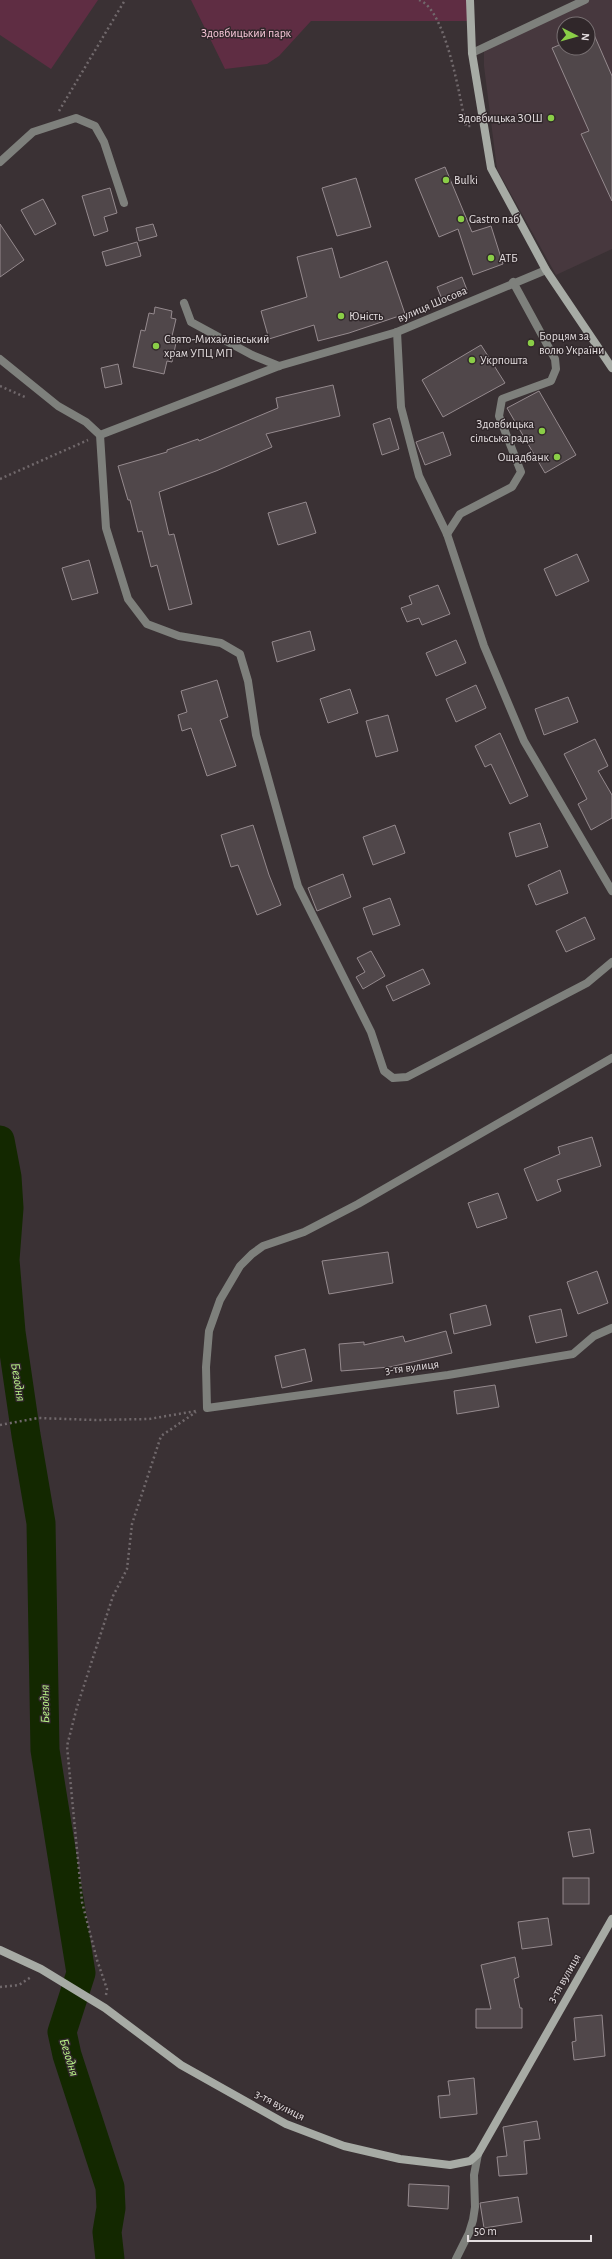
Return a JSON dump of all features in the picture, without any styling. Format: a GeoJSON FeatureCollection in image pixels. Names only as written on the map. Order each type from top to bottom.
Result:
{"type":"FeatureCollection","features":[{"type":"Feature","properties":{"kind":"street"},"geometry":{"type":"LineString","coordinates":[[470,0],[472,53],[491,168],[546,270],[612,368]]}},
{"type":"Feature","properties":{"kind":"street"},"geometry":{"type":"LineString","coordinates":[[472,53],[585,0]]}},
{"type":"Feature","properties":{"kind":"street"},"geometry":{"type":"LineString","coordinates":[[0,162],[33,132],[76,118],[95,126],[104,142],[124,203]]}},
{"type":"Feature","properties":{"kind":"street","name":"вулиця Шосова"},"geometry":{"type":"LineString","coordinates":[[100,435],[279,366],[397,332],[513,282],[546,270]]}},
{"type":"Feature","properties":{"kind":"street"},"geometry":{"type":"LineString","coordinates":[[447,534],[460,514],[512,487],[521,472],[499,416],[502,399],[551,381],[556,369],[555,359],[513,282]]}},
{"type":"Feature","properties":{"kind":"street"},"geometry":{"type":"LineString","coordinates":[[184,303],[190,322],[232,345],[279,366]]}},
{"type":"Feature","properties":{"kind":"street"},"geometry":{"type":"LineString","coordinates":[[397,332],[401,407],[419,476],[447,534],[484,646],[524,741],[612,891]]}},
{"type":"Feature","properties":{"kind":"street"},"geometry":{"type":"LineString","coordinates":[[0,358],[58,406],[86,422],[100,435],[106,528],[128,599],[147,624],[179,636],[221,643],[240,654],[248,681],[256,735],[298,886],[372,1032],[384,1071],[393,1078],[407,1077],[587,983],[612,962]]}},
{"type":"Feature","properties":{"kind":"street","name":"3-тя вулиця"},"geometry":{"type":"LineString","coordinates":[[612,1058],[358,1204],[304,1232],[263,1246],[252,1254],[240,1266],[220,1300],[209,1331],[206,1367],[207,1408],[448,1375],[573,1354],[594,1336],[612,1328]]}},
{"type":"Feature","properties":{"kind":"street","name":"3-тя вулиця"},"geometry":{"type":"LineString","coordinates":[[456,2259],[469,2233],[475,2207],[474,2175],[478,2154],[612,1919]]}},
{"type":"Feature","properties":{"kind":"street","name":"3-тя вулиця"},"geometry":{"type":"LineString","coordinates":[[0,1950],[55,1977],[105,2008],[181,2066],[286,2124],[344,2146],[400,2159],[450,2165],[470,2161],[478,2154]]}},
{"type":"Feature","properties":{"kind":"path"},"geometry":{"type":"LineString","coordinates":[[50,127],[95,47],[126,0]]}},
{"type":"Feature","properties":{"kind":"path"},"geometry":{"type":"LineString","coordinates":[[419,0],[433,9],[446,40],[466,126],[484,125]]}},
{"type":"Feature","properties":{"kind":"path"},"geometry":{"type":"LineString","coordinates":[[0,479],[100,435]]}},
{"type":"Feature","properties":{"kind":"path"},"geometry":{"type":"LineString","coordinates":[[0,1425],[38,1418],[95,1420],[149,1419],[198,1410],[161,1436],[132,1524],[127,1569],[113,1596],[77,1707],[67,1746],[82,1902],[97,1960],[107,1989],[105,2008]]}},
{"type":"Feature","properties":{"kind":"path"},"geometry":{"type":"LineString","coordinates":[[0,1987],[20,1985],[41,1969]]}},
{"type":"Feature","properties":{"kind":"shaded area","name":"Здовбицька ЗОШ"},"geometry":{"type":"Polygon","coordinates":[[[577,0],[612,0],[612,249],[556,275],[497,169],[484,66],[484,43],[577,0]]]}},
{"type":"Feature","properties":{"kind":"green space"},"geometry":{"type":"Polygon","coordinates":[[[0,0],[98,0],[51,69],[0,35],[0,0]]]}},
{"type":"Feature","properties":{"kind":"green space","name":"Здовбицький парк"},"geometry":{"type":"Polygon","coordinates":[[[191,0],[468,0],[468,21],[311,21],[279,56],[267,64],[225,69],[191,0]]]}},
{"type":"Feature","properties":{"kind":"building"},"geometry":{"type":"Polygon","coordinates":[[[596,39],[612,76],[612,201],[581,134],[589,131],[552,48],[556,46],[556,56],[596,56],[596,39]]]}},
{"type":"Feature","properties":{"kind":"building"},"geometry":{"type":"Polygon","coordinates":[[[445,167],[472,232],[491,226],[503,264],[473,275],[458,229],[439,237],[415,179],[445,167]]]}},
{"type":"Feature","properties":{"kind":"building"},"geometry":{"type":"Polygon","coordinates":[[[356,178],[371,227],[337,236],[322,188],[356,178]]]}},
{"type":"Feature","properties":{"kind":"building"},"geometry":{"type":"Polygon","coordinates":[[[110,188],[117,213],[104,217],[108,231],[94,236],[82,196],[110,188]]]}},
{"type":"Feature","properties":{"kind":"building"},"geometry":{"type":"Polygon","coordinates":[[[43,199],[56,224],[35,235],[21,210],[43,199]]]}},
{"type":"Feature","properties":{"kind":"building"},"geometry":{"type":"Polygon","coordinates":[[[0,224],[24,260],[0,277],[0,224]]]}},
{"type":"Feature","properties":{"kind":"building"},"geometry":{"type":"Polygon","coordinates":[[[153,224],[157,236],[139,241],[136,228],[153,224]]]}},
{"type":"Feature","properties":{"kind":"building"},"geometry":{"type":"Polygon","coordinates":[[[137,242],[141,256],[106,266],[102,252],[137,242]]]}},
{"type":"Feature","properties":{"kind":"building"},"geometry":{"type":"Polygon","coordinates":[[[332,248],[340,278],[387,261],[405,314],[349,333],[318,341],[314,325],[269,339],[261,311],[307,297],[297,257],[332,248]]]}},
{"type":"Feature","properties":{"kind":"building"},"geometry":{"type":"Polygon","coordinates":[[[462,277],[467,290],[442,299],[437,287],[462,277]]]}},
{"type":"Feature","properties":{"kind":"building","name":"Свято-Михайлівський храм УПЦ МП"},"geometry":{"type":"Polygon","coordinates":[[[155,307],[172,311],[171,318],[176,319],[172,336],[177,338],[172,362],[167,361],[164,374],[133,367],[141,330],[145,331],[149,313],[154,314],[155,307]]]}},
{"type":"Feature","properties":{"kind":"building"},"geometry":{"type":"Polygon","coordinates":[[[481,345],[505,383],[443,417],[422,380],[481,345]]]}},
{"type":"Feature","properties":{"kind":"building"},"geometry":{"type":"Polygon","coordinates":[[[118,364],[122,384],[105,388],[101,368],[118,364]]]}},
{"type":"Feature","properties":{"kind":"building"},"geometry":{"type":"Polygon","coordinates":[[[333,385],[340,416],[266,434],[272,447],[216,471],[159,492],[169,535],[174,534],[192,604],[169,610],[157,565],[151,567],[142,531],[138,532],[130,500],[128,500],[118,466],[167,452],[167,450],[198,439],[199,441],[278,408],[276,398],[333,385]]]}},
{"type":"Feature","properties":{"kind":"building","name":"Здовбицька сільська рада"},"geometry":{"type":"Polygon","coordinates":[[[539,391],[576,455],[545,473],[507,408],[539,391]]]}},
{"type":"Feature","properties":{"kind":"building"},"geometry":{"type":"Polygon","coordinates":[[[390,418],[399,449],[382,455],[373,424],[390,418]]]}},
{"type":"Feature","properties":{"kind":"building"},"geometry":{"type":"Polygon","coordinates":[[[443,432],[451,455],[425,465],[416,442],[443,432]]]}},
{"type":"Feature","properties":{"kind":"building"},"geometry":{"type":"Polygon","coordinates":[[[306,502],[316,533],[278,545],[268,513],[306,502]]]}},
{"type":"Feature","properties":{"kind":"building"},"geometry":{"type":"Polygon","coordinates":[[[577,554],[589,581],[556,596],[544,569],[577,554]]]}},
{"type":"Feature","properties":{"kind":"building"},"geometry":{"type":"Polygon","coordinates":[[[89,560],[98,593],[72,600],[62,568],[89,560]]]}},
{"type":"Feature","properties":{"kind":"building"},"geometry":{"type":"Polygon","coordinates":[[[438,585],[450,614],[422,625],[419,618],[407,622],[401,608],[412,604],[409,596],[438,585]]]}},
{"type":"Feature","properties":{"kind":"building"},"geometry":{"type":"Polygon","coordinates":[[[310,631],[315,650],[277,662],[272,642],[310,631]]]}},
{"type":"Feature","properties":{"kind":"building"},"geometry":{"type":"Polygon","coordinates":[[[456,640],[466,663],[436,676],[426,653],[456,640]]]}},
{"type":"Feature","properties":{"kind":"building"},"geometry":{"type":"Polygon","coordinates":[[[217,680],[228,717],[220,720],[236,766],[207,776],[191,728],[182,731],[178,715],[187,712],[181,691],[217,680]]]}},
{"type":"Feature","properties":{"kind":"building"},"geometry":{"type":"Polygon","coordinates":[[[476,685],[486,708],[456,722],[446,699],[476,685]]]}},
{"type":"Feature","properties":{"kind":"building"},"geometry":{"type":"Polygon","coordinates":[[[350,689],[358,713],[328,723],[320,699],[350,689]]]}},
{"type":"Feature","properties":{"kind":"building"},"geometry":{"type":"Polygon","coordinates":[[[568,697],[578,722],[544,735],[535,709],[568,697]]]}},
{"type":"Feature","properties":{"kind":"building"},"geometry":{"type":"Polygon","coordinates":[[[388,715],[398,751],[376,757],[366,721],[388,715]]]}},
{"type":"Feature","properties":{"kind":"building"},"geometry":{"type":"Polygon","coordinates":[[[500,733],[528,796],[510,804],[491,764],[485,767],[475,746],[500,733]]]}},
{"type":"Feature","properties":{"kind":"building"},"geometry":{"type":"Polygon","coordinates":[[[595,739],[608,766],[598,771],[612,795],[612,818],[591,830],[578,804],[587,799],[564,754],[595,739]]]}},
{"type":"Feature","properties":{"kind":"building"},"geometry":{"type":"Polygon","coordinates":[[[540,823],[548,847],[516,857],[509,833],[540,823]]]}},
{"type":"Feature","properties":{"kind":"building"},"geometry":{"type":"Polygon","coordinates":[[[253,825],[269,875],[281,905],[257,915],[238,865],[231,867],[221,835],[253,825]]]}},
{"type":"Feature","properties":{"kind":"building"},"geometry":{"type":"Polygon","coordinates":[[[395,825],[405,853],[373,865],[363,837],[395,825]]]}},
{"type":"Feature","properties":{"kind":"building"},"geometry":{"type":"Polygon","coordinates":[[[560,870],[568,893],[536,905],[528,885],[560,870]]]}},
{"type":"Feature","properties":{"kind":"building"},"geometry":{"type":"Polygon","coordinates":[[[343,874],[351,897],[317,911],[308,888],[343,874]]]}},
{"type":"Feature","properties":{"kind":"building"},"geometry":{"type":"Polygon","coordinates":[[[390,898],[400,925],[373,935],[363,908],[390,898]]]}},
{"type":"Feature","properties":{"kind":"building"},"geometry":{"type":"Polygon","coordinates":[[[585,917],[595,939],[566,952],[556,931],[585,917]]]}},
{"type":"Feature","properties":{"kind":"building"},"geometry":{"type":"Polygon","coordinates":[[[371,951],[385,976],[363,989],[356,977],[365,972],[357,958],[371,951]]]}},
{"type":"Feature","properties":{"kind":"building"},"geometry":{"type":"Polygon","coordinates":[[[423,969],[430,984],[393,1001],[386,986],[423,969]]]}},
{"type":"Feature","properties":{"kind":"building"},"geometry":{"type":"Polygon","coordinates":[[[592,1137],[601,1166],[557,1180],[561,1191],[537,1201],[524,1169],[560,1154],[558,1147],[592,1137]]]}},
{"type":"Feature","properties":{"kind":"building"},"geometry":{"type":"Polygon","coordinates":[[[498,1193],[507,1218],[477,1228],[468,1203],[498,1193]]]}},
{"type":"Feature","properties":{"kind":"building"},"geometry":{"type":"Polygon","coordinates":[[[388,1252],[393,1283],[329,1294],[322,1261],[388,1252]]]}},
{"type":"Feature","properties":{"kind":"building"},"geometry":{"type":"Polygon","coordinates":[[[597,1271],[608,1303],[578,1314],[567,1282],[597,1271]]]}},
{"type":"Feature","properties":{"kind":"building"},"geometry":{"type":"Polygon","coordinates":[[[486,1305],[491,1325],[454,1334],[450,1314],[486,1305]]]}},
{"type":"Feature","properties":{"kind":"building"},"geometry":{"type":"Polygon","coordinates":[[[561,1309],[567,1336],[536,1343],[529,1316],[561,1309]]]}},
{"type":"Feature","properties":{"kind":"building"},"geometry":{"type":"Polygon","coordinates":[[[446,1331],[452,1353],[390,1367],[341,1371],[339,1344],[364,1342],[364,1345],[403,1336],[405,1342],[446,1331]]]}},
{"type":"Feature","properties":{"kind":"building"},"geometry":{"type":"Polygon","coordinates":[[[305,1349],[312,1381],[282,1388],[275,1356],[305,1349]]]}},
{"type":"Feature","properties":{"kind":"building"},"geometry":{"type":"Polygon","coordinates":[[[495,1385],[499,1407],[457,1414],[454,1391],[495,1385]]]}},
{"type":"Feature","properties":{"kind":"building"},"geometry":{"type":"Polygon","coordinates":[[[590,1829],[594,1853],[573,1857],[568,1832],[590,1829]]]}},
{"type":"Feature","properties":{"kind":"building"},"geometry":{"type":"Polygon","coordinates":[[[563,1878],[589,1878],[589,1904],[563,1904],[563,1878]]]}},
{"type":"Feature","properties":{"kind":"building"},"geometry":{"type":"Polygon","coordinates":[[[548,1918],[552,1945],[522,1949],[518,1922],[548,1918]]]}},
{"type":"Feature","properties":{"kind":"building"},"geometry":{"type":"Polygon","coordinates":[[[515,1957],[519,1977],[514,1979],[520,2008],[522,2008],[522,2028],[476,2028],[476,2009],[491,2009],[481,1965],[515,1957]]]}},
{"type":"Feature","properties":{"kind":"building"},"geometry":{"type":"Polygon","coordinates":[[[602,2015],[605,2056],[574,2060],[572,2042],[576,2041],[574,2018],[602,2015]]]}},
{"type":"Feature","properties":{"kind":"building"},"geometry":{"type":"Polygon","coordinates":[[[474,2078],[477,2114],[440,2118],[438,2096],[450,2095],[448,2081],[474,2078]]]}},
{"type":"Feature","properties":{"kind":"building"},"geometry":{"type":"Polygon","coordinates":[[[537,2121],[540,2139],[524,2141],[527,2174],[499,2176],[497,2157],[507,2156],[503,2127],[537,2121]]]}},
{"type":"Feature","properties":{"kind":"building"},"geometry":{"type":"Polygon","coordinates":[[[409,2184],[449,2186],[448,2209],[408,2206],[409,2184]]]}},
{"type":"Feature","properties":{"kind":"building"},"geometry":{"type":"Polygon","coordinates":[[[518,2197],[522,2222],[484,2228],[480,2203],[518,2197]]]}},
{"type":"Feature","properties":{"kind":"waterway","name":"Безодня"},"geometry":{"type":"LineString","coordinates":[[0,1140],[7,1177],[9,1208],[5,1260],[11,1332],[41,1523],[45,1750],[81,1973],[62,2032],[67,2055],[110,2187],[111,2208],[107,2232],[110,2259]]}},
{"type":"Feature","properties":{"kind":"place","name":"Здовбицька ЗОШ"},"geometry":{"type":"Point","coordinates":[551,118]}},
{"type":"Feature","properties":{"kind":"place","name":"Bulki"},"geometry":{"type":"Point","coordinates":[446,180]}},
{"type":"Feature","properties":{"kind":"place","name":"Gastro паб"},"geometry":{"type":"Point","coordinates":[461,219]}},
{"type":"Feature","properties":{"kind":"place","name":"АТБ"},"geometry":{"type":"Point","coordinates":[491,258]}},
{"type":"Feature","properties":{"kind":"place","name":"Юність"},"geometry":{"type":"Point","coordinates":[341,316]}},
{"type":"Feature","properties":{"kind":"place","name":"Борцям за волю України"},"geometry":{"type":"Point","coordinates":[531,343]}},
{"type":"Feature","properties":{"kind":"place","name":"Свято-Михайлівський храм УПЦ МП"},"geometry":{"type":"Point","coordinates":[156,346]}},
{"type":"Feature","properties":{"kind":"place","name":"Укрпошта"},"geometry":{"type":"Point","coordinates":[472,360]}},
{"type":"Feature","properties":{"kind":"place","name":"Здовбицька сільська рада"},"geometry":{"type":"Point","coordinates":[542,431]}},
{"type":"Feature","properties":{"kind":"place","name":"Ощадбанк"},"geometry":{"type":"Point","coordinates":[557,457]}}]}
